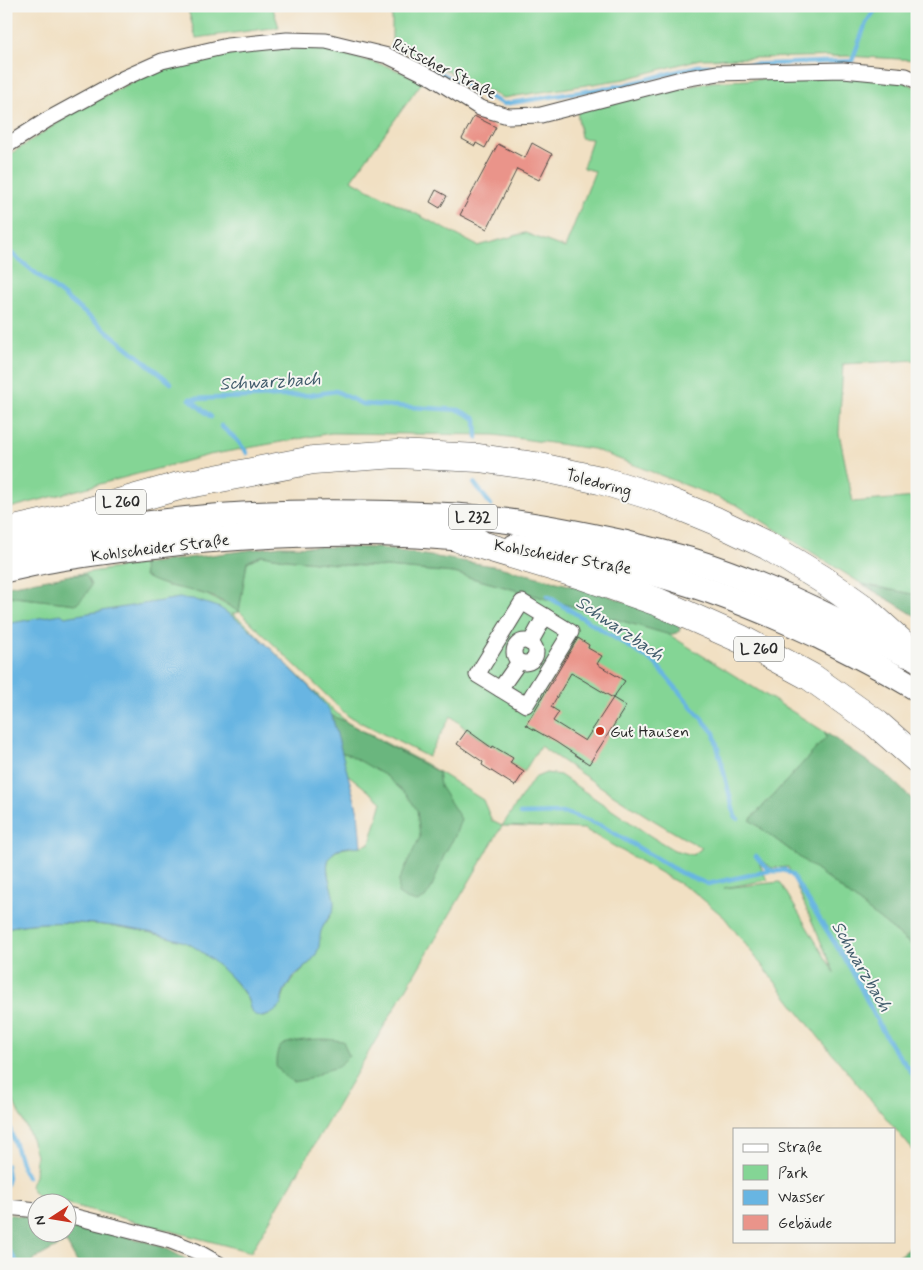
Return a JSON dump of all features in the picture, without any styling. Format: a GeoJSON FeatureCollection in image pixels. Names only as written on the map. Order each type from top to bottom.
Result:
{"type":"FeatureCollection","features":[{"type":"Feature","properties":{"kind":"highway","name":"Toledoring"},"geometry":{"type":"LineString","coordinates":[[6,532],[58,520],[179,486],[313,460],[397,454],[479,458],[535,466],[600,480],[664,500],[716,521],[768,546],[822,579],[863,608],[917,659]]}},
{"type":"Feature","properties":{"kind":"highway","name":"L 260"},"geometry":{"type":"LineString","coordinates":[[461,539],[581,575],[658,602],[740,639],[810,677],[877,724],[917,759]]}},
{"type":"Feature","properties":{"kind":"main road","name":"Kohlscheider Straße"},"geometry":{"type":"LineString","coordinates":[[6,548],[122,527],[188,519],[256,514],[320,511],[460,516],[492,519],[543,526],[598,537],[693,560],[791,597],[917,659]]}},
{"type":"Feature","properties":{"kind":"main road","name":"Kohlscheider Straße"},"geometry":{"type":"LineString","coordinates":[[6,570],[59,559],[131,549],[257,536],[323,533],[399,534],[461,539],[539,549],[595,559],[689,584],[738,601],[847,650],[917,689]]}},
{"type":"Feature","properties":{"kind":"street","name":"Rütscher Straße"},"geometry":{"type":"LineString","coordinates":[[6,146],[47,120],[124,78],[162,61],[227,46],[287,40],[326,41],[388,56],[433,78],[480,108],[508,116],[541,115],[676,80],[718,74],[843,70],[906,76],[917,81]]}},
{"type":"Feature","properties":{"kind":"street"},"geometry":{"type":"LineString","coordinates":[[522,602],[545,616],[571,632],[526,705],[477,675],[522,602]]}},
{"type":"Feature","properties":{"kind":"street"},"geometry":{"type":"LineString","coordinates":[[500,689],[519,662],[528,663],[535,657],[535,649],[530,643],[545,616]]}},
{"type":"Feature","properties":{"kind":"street"},"geometry":{"type":"LineString","coordinates":[[6,1206],[28,1209]]}},
{"type":"Feature","properties":{"kind":"street"},"geometry":{"type":"LineString","coordinates":[[78,1218],[171,1242],[196,1251],[219,1264]]}},
{"type":"Feature","properties":{"kind":"green space"},"geometry":{"type":"Polygon","coordinates":[[[187,6],[272,6],[279,27],[196,38],[187,6]]]}},
{"type":"Feature","properties":{"kind":"green space"},"geometry":{"type":"Polygon","coordinates":[[[392,6],[917,6],[917,60],[847,56],[700,59],[625,79],[503,98],[392,44],[392,6]]]}},
{"type":"Feature","properties":{"kind":"green space"},"geometry":{"type":"Polygon","coordinates":[[[321,48],[387,66],[423,81],[351,180],[478,246],[525,233],[565,248],[595,171],[583,168],[592,139],[581,138],[577,111],[711,82],[834,75],[905,82],[917,88],[917,360],[843,364],[839,433],[853,502],[917,497],[917,595],[862,584],[737,505],[593,449],[494,435],[331,433],[209,455],[6,509],[6,157],[71,114],[134,81],[181,63],[256,49],[321,48]]]}},
{"type":"Feature","properties":{"kind":"green space"},"geometry":{"type":"Polygon","coordinates":[[[280,546],[380,548],[499,567],[607,595],[672,619],[680,628],[679,632],[670,635],[454,573],[346,565],[262,555],[247,562],[239,612],[213,597],[166,585],[144,576],[143,564],[280,546]]]}},
{"type":"Feature","properties":{"kind":"green space"},"geometry":{"type":"Polygon","coordinates":[[[262,555],[346,565],[454,573],[668,634],[825,732],[826,738],[750,820],[917,949],[917,1155],[820,1039],[724,917],[694,892],[584,829],[502,826],[251,1252],[78,1207],[78,1192],[34,1192],[30,1186],[35,1176],[36,1155],[30,1135],[6,1084],[6,928],[45,923],[87,924],[150,932],[185,942],[197,948],[220,967],[245,995],[253,1012],[256,1015],[265,1017],[281,1004],[288,985],[315,955],[319,934],[330,917],[333,907],[327,868],[331,855],[340,849],[370,843],[382,802],[346,773],[6,655],[6,594],[14,597],[77,604],[86,575],[71,575],[143,564],[144,576],[167,586],[184,588],[207,595],[239,611],[247,562],[262,555]],[[240,612],[232,614],[245,623],[348,723],[426,764],[483,800],[492,821],[502,826],[534,778],[546,773],[560,775],[674,850],[693,855],[702,848],[628,804],[540,746],[524,772],[510,763],[493,746],[467,730],[451,716],[428,757],[348,716],[240,612]],[[757,857],[768,880],[724,888],[780,882],[835,974],[788,867],[772,868],[757,857]]]}},
{"type":"Feature","properties":{"kind":"green space"},"geometry":{"type":"Polygon","coordinates":[[[71,575],[86,575],[91,585],[87,593],[77,604],[14,597],[6,594],[8,586],[71,575]]]}},
{"type":"Feature","properties":{"kind":"green space"},"geometry":{"type":"Polygon","coordinates":[[[862,584],[917,595],[917,617],[896,604],[862,584]]]}},
{"type":"Feature","properties":{"kind":"green space"},"geometry":{"type":"Polygon","coordinates":[[[315,708],[346,722],[438,772],[440,786],[461,819],[431,889],[425,898],[417,902],[406,899],[398,894],[399,880],[420,837],[417,810],[407,795],[386,776],[348,754],[325,748],[315,708]]]}},
{"type":"Feature","properties":{"kind":"green space"},"geometry":{"type":"Polygon","coordinates":[[[825,732],[887,775],[917,804],[917,949],[750,820],[826,738],[825,732]]]}},
{"type":"Feature","properties":{"kind":"green space"},"geometry":{"type":"Polygon","coordinates":[[[326,1039],[343,1041],[349,1056],[338,1067],[324,1071],[309,1079],[293,1082],[284,1076],[276,1066],[278,1050],[281,1046],[302,1040],[326,1039]]]}},
{"type":"Feature","properties":{"kind":"green space"},"geometry":{"type":"Polygon","coordinates":[[[6,1214],[28,1217],[28,1242],[66,1242],[33,1260],[34,1264],[6,1264],[6,1214]]]}},
{"type":"Feature","properties":{"kind":"green space"},"geometry":{"type":"Polygon","coordinates":[[[78,1224],[148,1242],[165,1248],[195,1264],[78,1264],[66,1242],[78,1242],[78,1224]]]}},
{"type":"Feature","properties":{"kind":"green space"},"geometry":{"type":"Polygon","coordinates":[[[917,1242],[917,1264],[888,1264],[917,1242]]]}},
{"type":"Feature","properties":{"kind":"water"},"geometry":{"type":"Polygon","coordinates":[[[179,598],[193,599],[220,608],[245,625],[328,708],[332,716],[358,812],[361,846],[336,851],[328,862],[327,868],[334,899],[334,908],[321,931],[316,955],[290,981],[282,997],[280,1007],[264,1017],[255,1015],[252,1012],[243,991],[221,968],[196,948],[182,941],[150,932],[87,924],[45,923],[6,928],[6,624],[61,614],[65,617],[179,598]]]}},
{"type":"Feature","properties":{"kind":"building"},"geometry":{"type":"Polygon","coordinates":[[[474,116],[496,127],[485,148],[476,143],[475,146],[462,139],[474,116]]]}},
{"type":"Feature","properties":{"kind":"building"},"geometry":{"type":"Polygon","coordinates":[[[532,143],[552,154],[539,180],[517,169],[487,229],[460,215],[498,144],[525,158],[532,143]]]}},
{"type":"Feature","properties":{"kind":"building"},"geometry":{"type":"Polygon","coordinates":[[[436,190],[447,196],[440,208],[430,202],[436,190]]]}},
{"type":"Feature","properties":{"kind":"building"},"geometry":{"type":"Polygon","coordinates":[[[578,638],[589,645],[588,648],[602,656],[597,664],[625,681],[613,698],[626,706],[589,764],[526,725],[578,638]],[[571,673],[551,707],[559,712],[553,721],[585,741],[613,698],[571,673]]]}},
{"type":"Feature","properties":{"kind":"building"},"geometry":{"type":"Polygon","coordinates":[[[467,730],[492,748],[493,746],[513,758],[510,763],[524,772],[515,786],[482,765],[483,762],[457,744],[467,730]]]}},
{"type":"Feature","properties":{"kind":"waterway"},"geometry":{"type":"LineString","coordinates":[[740,65],[852,61],[866,23],[878,6]]}},
{"type":"Feature","properties":{"kind":"waterway"},"geometry":{"type":"LineString","coordinates":[[434,70],[504,104],[625,85],[698,66],[719,66]]}},
{"type":"Feature","properties":{"kind":"waterway","name":"Schwarzbach"},"geometry":{"type":"LineString","coordinates":[[6,249],[171,383]]}},
{"type":"Feature","properties":{"kind":"waterway","name":"Schwarzbach"},"geometry":{"type":"LineString","coordinates":[[190,399],[310,395],[336,391],[362,404],[459,410],[476,419],[477,438]]}},
{"type":"Feature","properties":{"kind":"waterway"},"geometry":{"type":"LineString","coordinates":[[190,399],[211,417]]}},
{"type":"Feature","properties":{"kind":"waterway"},"geometry":{"type":"LineString","coordinates":[[221,426],[237,440],[247,453]]}},
{"type":"Feature","properties":{"kind":"waterway","name":"Schwarzbach"},"geometry":{"type":"LineString","coordinates":[[474,483],[491,505]]}},
{"type":"Feature","properties":{"kind":"waterway","name":"Schwarzbach"},"geometry":{"type":"LineString","coordinates":[[547,596],[654,662],[714,733],[735,817],[738,819]]}},
{"type":"Feature","properties":{"kind":"waterway"},"geometry":{"type":"LineString","coordinates":[[520,814],[566,813],[602,826],[681,873],[708,884],[769,871]]}},
{"type":"Feature","properties":{"kind":"waterway","name":"Schwarzbach"},"geometry":{"type":"LineString","coordinates":[[756,856],[768,869],[775,871],[785,870],[792,875],[851,969],[892,1047],[917,1081]]}},
{"type":"Feature","properties":{"kind":"waterway"},"geometry":{"type":"LineString","coordinates":[[6,1117],[27,1177]]}},
{"type":"Feature","properties":{"kind":"waterway"},"geometry":{"type":"LineString","coordinates":[[6,1165],[8,1177],[6,1185]]}},
{"type":"Feature","properties":{"kind":"waterway"},"geometry":{"type":"LineString","coordinates":[[6,1249],[18,1264]]}},
{"type":"Feature","properties":{"kind":"place","name":"Gut Hausen"},"geometry":{"type":"Point","coordinates":[600,731]}}]}
